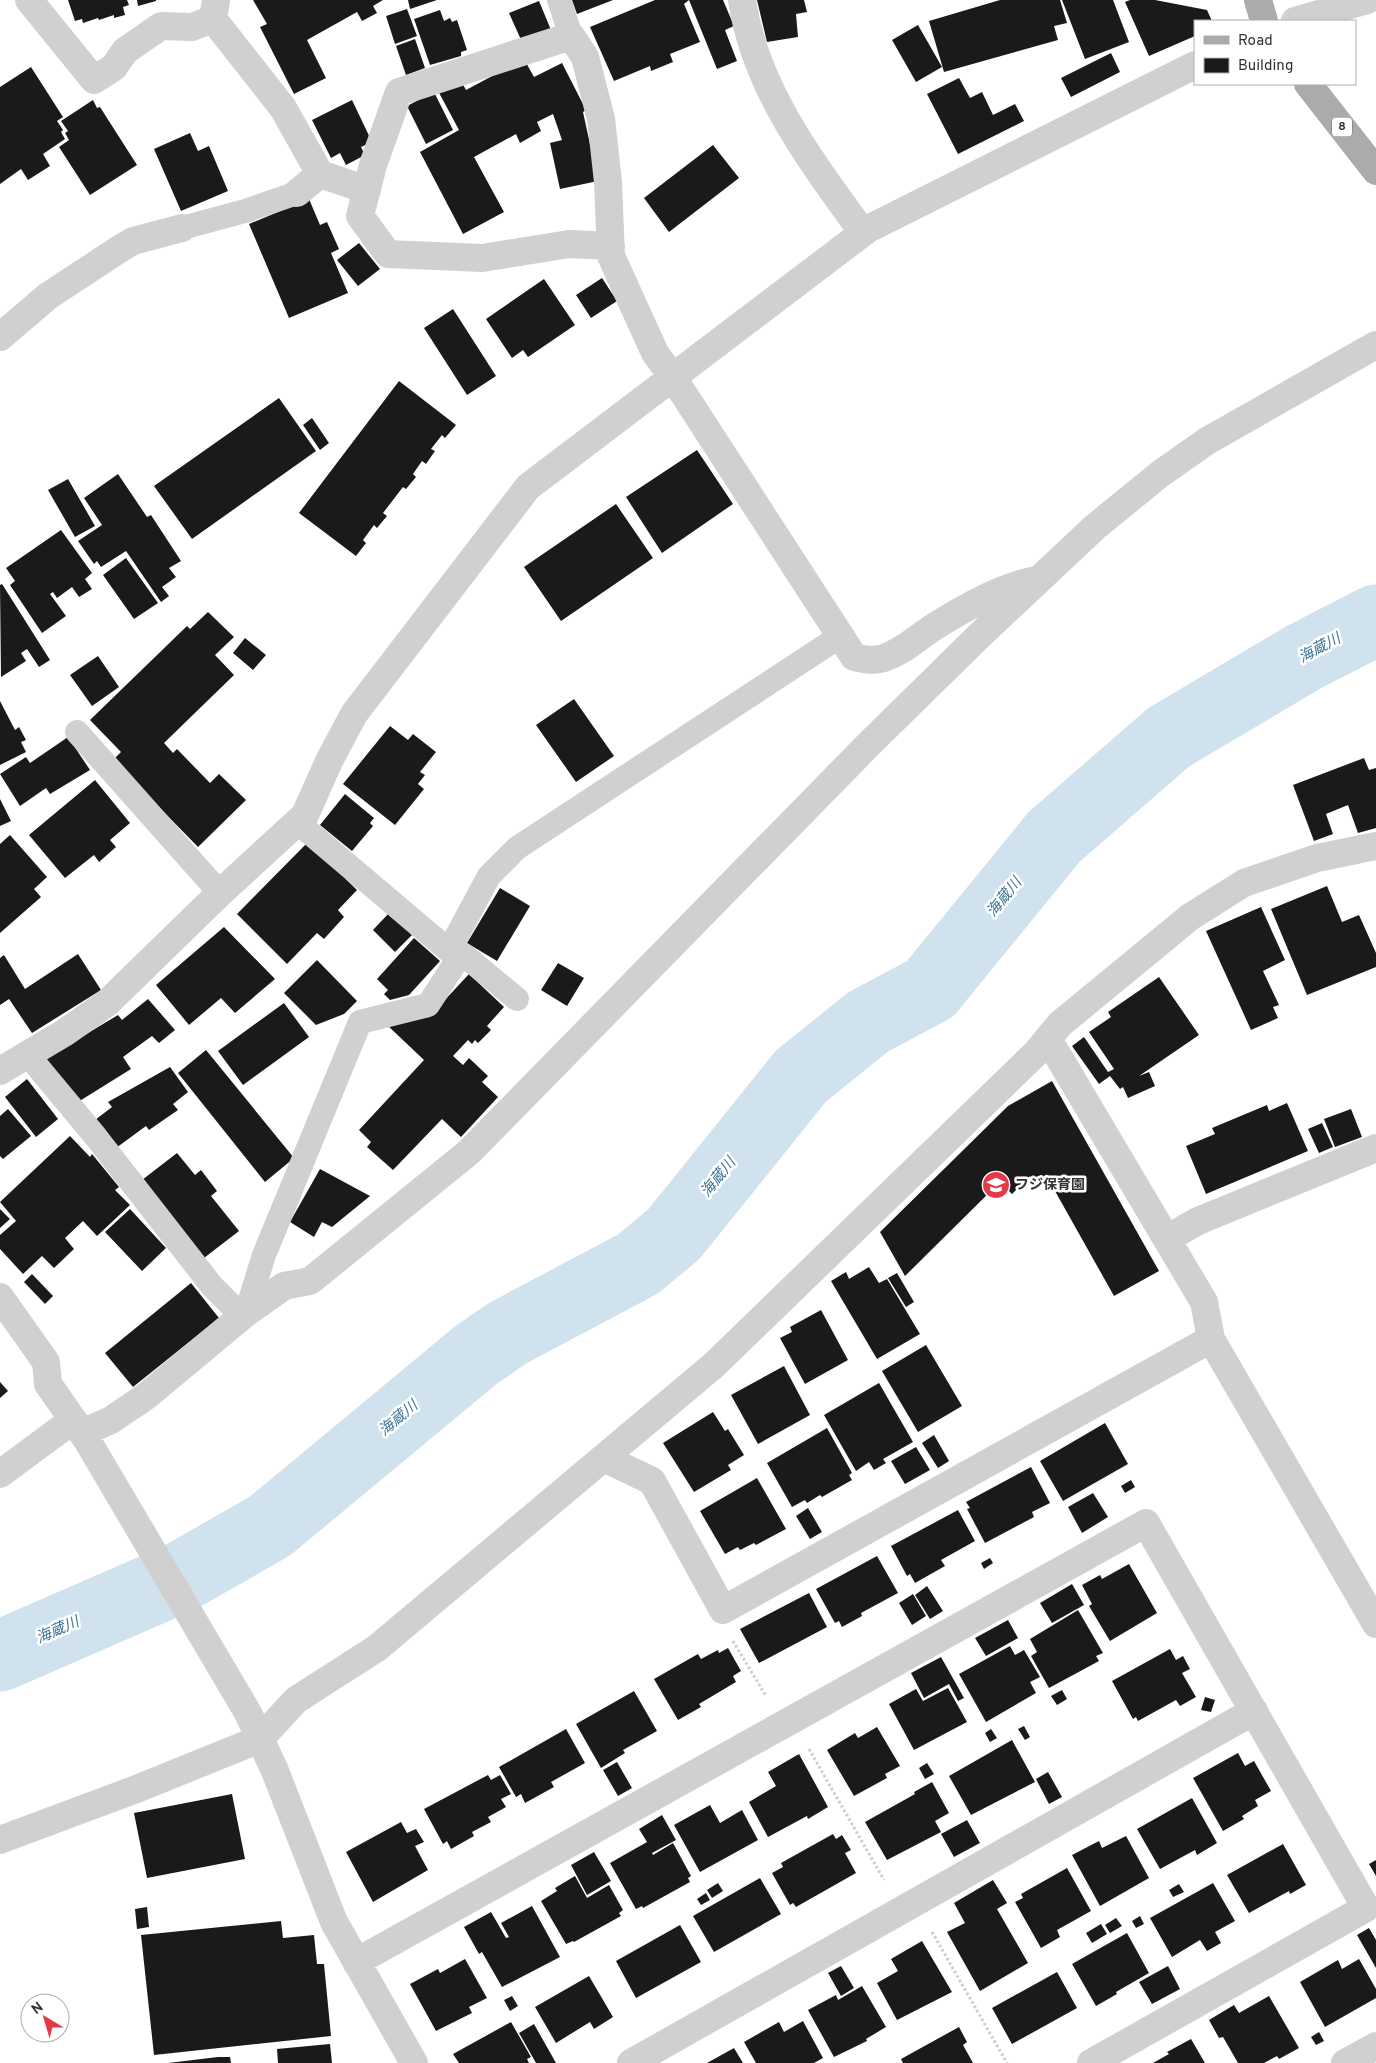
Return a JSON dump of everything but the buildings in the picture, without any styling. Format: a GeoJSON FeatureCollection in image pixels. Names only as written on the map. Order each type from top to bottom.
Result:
{"type":"FeatureCollection","features":[{"type":"Feature","properties":{"kind":"main road"},"geometry":{"type":"LineString","coordinates":[[1258,0],[1264,20]]}},
{"type":"Feature","properties":{"kind":"main road","name":"8"},"geometry":{"type":"LineString","coordinates":[[1309,85],[1376,170]]}},
{"type":"Feature","properties":{"kind":"street"},"geometry":{"type":"LineString","coordinates":[[29,0],[94,80],[114,68],[125,51],[161,26],[192,26],[215,10],[283,108],[320,174],[367,190]]}},
{"type":"Feature","properties":{"kind":"street"},"geometry":{"type":"LineString","coordinates":[[742,0],[746,26],[755,55],[778,105],[812,161],[863,232]]}},
{"type":"Feature","properties":{"kind":"street"},"geometry":{"type":"LineString","coordinates":[[1298,20],[1366,0]]}},
{"type":"Feature","properties":{"kind":"street"},"geometry":{"type":"LineString","coordinates":[[611,246],[568,244],[482,258],[388,254],[360,216],[373,165],[399,92],[571,36],[585,56],[601,119],[608,182],[612,256],[641,323],[655,353],[842,635],[854,657],[870,661],[885,658],[908,647],[936,626],[989,596],[1040,578]]}},
{"type":"Feature","properties":{"kind":"street"},"geometry":{"type":"LineString","coordinates":[[8,1064],[108,1003],[220,894],[305,815],[329,761],[354,714],[528,487],[863,232],[1194,66]]}},
{"type":"Feature","properties":{"kind":"street"},"geometry":{"type":"LineString","coordinates":[[297,193],[320,174]]}},
{"type":"Feature","properties":{"kind":"street"},"geometry":{"type":"LineString","coordinates":[[0,337],[48,296],[133,241],[182,228]]}},
{"type":"Feature","properties":{"kind":"street"},"geometry":{"type":"LineString","coordinates":[[0,1474],[81,1431],[112,1420],[145,1397],[246,1313],[284,1286],[310,1281],[469,1152],[869,744],[1040,578],[1129,499],[1207,440],[1376,345]]}},
{"type":"Feature","properties":{"kind":"street"},"geometry":{"type":"LineString","coordinates":[[0,1840],[134,1790],[260,1739],[296,1700],[377,1648],[714,1365],[1030,1059],[1060,1024],[1190,917],[1244,884],[1316,858],[1376,846]]}},
{"type":"Feature","properties":{"kind":"street"},"geometry":{"type":"LineString","coordinates":[[1048,1039],[1168,1238],[1204,1302],[1211,1339],[1376,1624]]}},
{"type":"Feature","properties":{"kind":"street"},"geometry":{"type":"LineString","coordinates":[[1168,1238],[1198,1221],[1376,1148]]}},
{"type":"Feature","properties":{"kind":"street"},"geometry":{"type":"LineString","coordinates":[[0,1297],[46,1362],[48,1384],[81,1431],[248,1713],[276,1771],[334,1922],[414,2063]]}},
{"type":"Feature","properties":{"kind":"street"},"geometry":{"type":"LineString","coordinates":[[604,1458],[652,1481],[724,1610],[1211,1339]]}},
{"type":"Feature","properties":{"kind":"street"},"geometry":{"type":"LineString","coordinates":[[356,1962],[1146,1523],[1366,1908],[1092,2063]]}},
{"type":"Feature","properties":{"kind":"street"},"geometry":{"type":"LineString","coordinates":[[630,2063],[1254,1711]]}},
{"type":"Feature","properties":{"kind":"street"},"geometry":{"type":"LineString","coordinates":[[1345,2063],[1376,2046]]}},
{"type":"Feature","properties":{"kind":"lane"},"geometry":{"type":"LineString","coordinates":[[559,0],[571,36]]}},
{"type":"Feature","properties":{"kind":"lane"},"geometry":{"type":"LineString","coordinates":[[182,228],[245,211],[297,193]]}},
{"type":"Feature","properties":{"kind":"lane"},"geometry":{"type":"LineString","coordinates":[[8,1064],[96,1137],[212,1286],[234,1308],[246,1313],[264,1255],[360,1022],[428,1005],[454,965],[454,941],[489,876],[518,848],[842,635]]}},
{"type":"Feature","properties":{"kind":"lane"},"geometry":{"type":"LineString","coordinates":[[76,732],[220,894]]}},
{"type":"Feature","properties":{"kind":"lane"},"geometry":{"type":"LineString","coordinates":[[297,822],[447,949],[465,956],[517,999]]}},
{"type":"Feature","properties":{"kind":"path"},"geometry":{"type":"LineString","coordinates":[[724,1610],[725,1628],[772,1706],[789,1721],[803,1738],[887,1885],[925,1920],[1007,2063]]}},
{"type":"Feature","properties":{"kind":"waterway","name":"海蔵川"},"geometry":{"type":"LineString","coordinates":[[0,1656],[179,1578],[270,1526],[476,1355],[508,1333],[638,1264],[674,1234],[801,1076],[868,1022],[930,989],[1054,837],[1169,737],[1304,657],[1376,620]]}},
{"type":"Feature","properties":{"kind":"place","name":"フジ保育園"},"geometry":{"type":"Point","coordinates":[996,1185]}}]}
